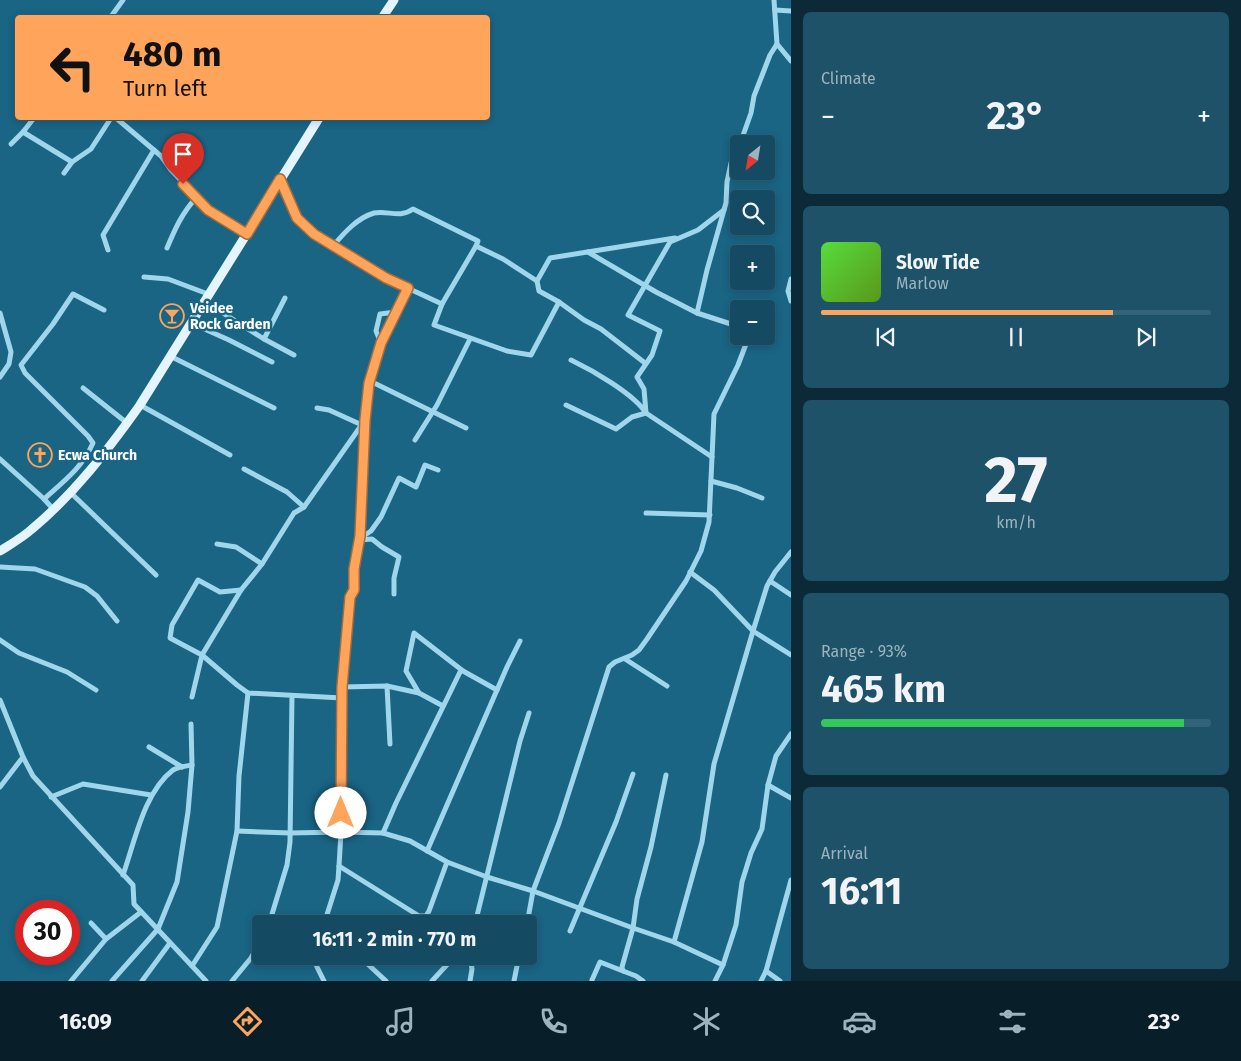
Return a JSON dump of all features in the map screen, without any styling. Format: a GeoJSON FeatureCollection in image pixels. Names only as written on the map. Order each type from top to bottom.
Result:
{"type":"FeatureCollection","features":[{"type":"Feature","properties":{"kind":"main road"},"geometry":{"type":"LineString","coordinates":[[384,15],[394,0]]}},
{"type":"Feature","properties":{"kind":"main road"},"geometry":{"type":"LineString","coordinates":[[1,548],[30,531],[54,510],[71,493],[127,423],[318,120]]}},
{"type":"Feature","properties":{"kind":"street"},"geometry":{"type":"LineString","coordinates":[[112,15],[123,0]]}},
{"type":"Feature","properties":{"kind":"street"},"geometry":{"type":"LineString","coordinates":[[743,135],[751,113],[754,96],[770,55],[777,44],[774,0]]}},
{"type":"Feature","properties":{"kind":"street"},"geometry":{"type":"LineString","coordinates":[[775,10],[791,11]]}},
{"type":"Feature","properties":{"kind":"street"},"geometry":{"type":"LineString","coordinates":[[777,44],[791,61]]}},
{"type":"Feature","properties":{"kind":"street"},"geometry":{"type":"LineString","coordinates":[[11,144],[32,120]]}},
{"type":"Feature","properties":{"kind":"street"},"geometry":{"type":"LineString","coordinates":[[64,173],[72,162],[91,148],[110,120]]}},
{"type":"Feature","properties":{"kind":"street"},"geometry":{"type":"LineString","coordinates":[[118,120],[161,156],[171,170],[208,210],[247,234]]}},
{"type":"Feature","properties":{"kind":"street"},"geometry":{"type":"LineString","coordinates":[[23,132],[72,162]]}},
{"type":"Feature","properties":{"kind":"street"},"geometry":{"type":"LineString","coordinates":[[108,250],[102,235],[154,150]]}},
{"type":"Feature","properties":{"kind":"street"},"geometry":{"type":"LineString","coordinates":[[698,313],[707,270],[726,203],[726,182],[730,163]]}},
{"type":"Feature","properties":{"kind":"street"},"geometry":{"type":"LineString","coordinates":[[280,179],[297,218],[314,234],[386,278],[442,304]]}},
{"type":"Feature","properties":{"kind":"street"},"geometry":{"type":"LineString","coordinates":[[167,248],[179,220],[186,208],[196,198]]}},
{"type":"Feature","properties":{"kind":"street"},"geometry":{"type":"LineString","coordinates":[[333,246],[358,221],[375,213],[406,214],[413,210],[478,241],[442,304],[434,325],[507,352],[531,354],[559,302]]}},
{"type":"Feature","properties":{"kind":"street"},"geometry":{"type":"LineString","coordinates":[[646,413],[644,389],[637,376],[652,355],[660,331],[628,315],[670,242],[698,230],[724,210]]}},
{"type":"Feature","properties":{"kind":"street"},"geometry":{"type":"LineString","coordinates":[[645,363],[601,329],[539,290],[537,281],[550,258],[681,237]]}},
{"type":"Feature","properties":{"kind":"street"},"geometry":{"type":"LineString","coordinates":[[476,246],[503,259],[537,281]]}},
{"type":"Feature","properties":{"kind":"street"},"geometry":{"type":"LineString","coordinates":[[588,252],[645,286],[698,313],[730,324]]}},
{"type":"Feature","properties":{"kind":"street"},"geometry":{"type":"LineString","coordinates":[[144,277],[168,279],[206,297],[264,339],[294,355]]}},
{"type":"Feature","properties":{"kind":"street"},"geometry":{"type":"LineString","coordinates":[[791,279],[788,291],[791,301]]}},
{"type":"Feature","properties":{"kind":"street"},"geometry":{"type":"LineString","coordinates":[[327,915],[338,880],[341,832],[342,687],[350,597],[354,590],[364,422],[370,381],[381,343],[408,288]]}},
{"type":"Feature","properties":{"kind":"street"},"geometry":{"type":"LineString","coordinates":[[44,499],[71,475],[86,458],[93,443],[25,373],[21,365],[53,324],[73,294],[104,310]]}},
{"type":"Feature","properties":{"kind":"street"},"geometry":{"type":"LineString","coordinates":[[264,339],[285,298]]}},
{"type":"Feature","properties":{"kind":"street"},"geometry":{"type":"LineString","coordinates":[[381,343],[376,331],[380,314],[396,312]]}},
{"type":"Feature","properties":{"kind":"street"},"geometry":{"type":"LineString","coordinates":[[0,313],[11,352],[10,364],[0,377]]}},
{"type":"Feature","properties":{"kind":"street"},"geometry":{"type":"LineString","coordinates":[[190,322],[272,362]]}},
{"type":"Feature","properties":{"kind":"street"},"geometry":{"type":"LineString","coordinates":[[416,440],[470,339]]}},
{"type":"Feature","properties":{"kind":"street"},"geometry":{"type":"LineString","coordinates":[[529,915],[533,891],[559,822],[609,667],[639,650],[648,639],[701,551],[710,515],[714,414],[746,345]]}},
{"type":"Feature","properties":{"kind":"street"},"geometry":{"type":"LineString","coordinates":[[170,356],[274,408]]}},
{"type":"Feature","properties":{"kind":"street"},"geometry":{"type":"LineString","coordinates":[[571,360],[637,401],[646,413],[712,457]]}},
{"type":"Feature","properties":{"kind":"street"},"geometry":{"type":"LineString","coordinates":[[370,381],[466,428]]}},
{"type":"Feature","properties":{"kind":"street"},"geometry":{"type":"LineString","coordinates":[[83,388],[127,423]]}},
{"type":"Feature","properties":{"kind":"street"},"geometry":{"type":"LineString","coordinates":[[140,405],[230,455]]}},
{"type":"Feature","properties":{"kind":"street"},"geometry":{"type":"LineString","coordinates":[[566,405],[616,429],[632,417],[646,413]]}},
{"type":"Feature","properties":{"kind":"street"},"geometry":{"type":"LineString","coordinates":[[317,408],[329,410],[364,422]]}},
{"type":"Feature","properties":{"kind":"street"},"geometry":{"type":"LineString","coordinates":[[192,697],[202,655],[241,590],[262,564],[294,513],[304,507],[364,422]]}},
{"type":"Feature","properties":{"kind":"street"},"geometry":{"type":"LineString","coordinates":[[0,459],[54,510]]}},
{"type":"Feature","properties":{"kind":"street"},"geometry":{"type":"LineString","coordinates":[[358,540],[371,531],[381,517],[399,478],[416,487],[425,465],[438,470]]}},
{"type":"Feature","properties":{"kind":"street"},"geometry":{"type":"LineString","coordinates":[[244,469],[287,492],[304,507]]}},
{"type":"Feature","properties":{"kind":"street"},"geometry":{"type":"LineString","coordinates":[[711,481],[737,488],[762,498]]}},
{"type":"Feature","properties":{"kind":"street"},"geometry":{"type":"LineString","coordinates":[[71,493],[156,575]]}},
{"type":"Feature","properties":{"kind":"street"},"geometry":{"type":"LineString","coordinates":[[646,513],[710,515]]}},
{"type":"Feature","properties":{"kind":"street"},"geometry":{"type":"LineString","coordinates":[[358,540],[372,539],[399,557],[394,578],[394,594]]}},
{"type":"Feature","properties":{"kind":"street"},"geometry":{"type":"LineString","coordinates":[[217,544],[236,547],[262,564]]}},
{"type":"Feature","properties":{"kind":"street"},"geometry":{"type":"LineString","coordinates":[[674,942],[702,842],[714,764],[753,631],[770,581],[791,552]]}},
{"type":"Feature","properties":{"kind":"street"},"geometry":{"type":"LineString","coordinates":[[0,567],[35,569],[85,587],[97,596],[117,621]]}},
{"type":"Feature","properties":{"kind":"street"},"geometry":{"type":"LineString","coordinates":[[690,572],[714,590],[753,631],[791,655]]}},
{"type":"Feature","properties":{"kind":"street"},"geometry":{"type":"LineString","coordinates":[[241,590],[220,592],[198,580],[172,625],[170,638],[202,655],[237,686],[248,693],[342,698]]}},
{"type":"Feature","properties":{"kind":"street"},"geometry":{"type":"LineString","coordinates":[[770,581],[791,595]]}},
{"type":"Feature","properties":{"kind":"street"},"geometry":{"type":"LineString","coordinates":[[419,693],[406,671],[414,633],[461,670],[497,690]]}},
{"type":"Feature","properties":{"kind":"street"},"geometry":{"type":"LineString","coordinates":[[0,640],[19,652],[67,672],[96,690]]}},
{"type":"Feature","properties":{"kind":"street"},"geometry":{"type":"LineString","coordinates":[[427,851],[520,641]]}},
{"type":"Feature","properties":{"kind":"street"},"geometry":{"type":"LineString","coordinates":[[625,659],[667,686]]}},
{"type":"Feature","properties":{"kind":"street"},"geometry":{"type":"LineString","coordinates":[[384,833],[396,803],[461,670]]}},
{"type":"Feature","properties":{"kind":"street"},"geometry":{"type":"LineString","coordinates":[[342,687],[387,686],[419,693],[443,706]]}},
{"type":"Feature","properties":{"kind":"street"},"geometry":{"type":"LineString","coordinates":[[387,686],[390,744]]}},
{"type":"Feature","properties":{"kind":"street"},"geometry":{"type":"LineString","coordinates":[[192,966],[217,927],[237,831],[239,776],[248,693]]}},
{"type":"Feature","properties":{"kind":"street"},"geometry":{"type":"LineString","coordinates":[[272,915],[287,865],[290,833],[292,696]]}},
{"type":"Feature","properties":{"kind":"street"},"geometry":{"type":"LineString","coordinates":[[0,700],[23,757],[33,776],[133,885],[134,904],[206,981]]}},
{"type":"Feature","properties":{"kind":"street"},"geometry":{"type":"LineString","coordinates":[[477,915],[520,741],[529,713]]}},
{"type":"Feature","properties":{"kind":"street"},"geometry":{"type":"LineString","coordinates":[[112,981],[158,929],[178,882],[188,812],[192,765],[191,724]]}},
{"type":"Feature","properties":{"kind":"street"},"geometry":{"type":"LineString","coordinates":[[715,981],[723,965],[736,925],[742,882],[750,853],[762,829],[768,784],[776,756],[791,734]]}},
{"type":"Feature","properties":{"kind":"street"},"geometry":{"type":"LineString","coordinates":[[149,747],[182,767]]}},
{"type":"Feature","properties":{"kind":"street"},"geometry":{"type":"LineString","coordinates":[[0,787],[23,757]]}},
{"type":"Feature","properties":{"kind":"street"},"geometry":{"type":"LineString","coordinates":[[123,875],[155,788],[174,769],[192,765]]}},
{"type":"Feature","properties":{"kind":"street"},"geometry":{"type":"LineString","coordinates":[[570,932],[616,822],[633,774]]}},
{"type":"Feature","properties":{"kind":"street"},"geometry":{"type":"LineString","coordinates":[[623,971],[622,966],[633,928],[637,899],[651,847],[666,775]]}},
{"type":"Feature","properties":{"kind":"street"},"geometry":{"type":"LineString","coordinates":[[51,797],[83,784],[151,795]]}},
{"type":"Feature","properties":{"kind":"street"},"geometry":{"type":"LineString","coordinates":[[768,784],[791,798]]}},
{"type":"Feature","properties":{"kind":"street"},"geometry":{"type":"LineString","coordinates":[[237,831],[384,833],[410,841],[447,862],[674,942],[723,965]]}},
{"type":"Feature","properties":{"kind":"street"},"geometry":{"type":"LineString","coordinates":[[339,866],[420,916],[426,916],[447,862]]}},
{"type":"Feature","properties":{"kind":"street"},"geometry":{"type":"LineString","coordinates":[[761,981],[766,971],[791,880]]}},
{"type":"Feature","properties":{"kind":"street"},"geometry":{"type":"LineString","coordinates":[[71,981],[106,939],[141,912]]}},
{"type":"Feature","properties":{"kind":"street"},"geometry":{"type":"LineString","coordinates":[[91,923],[106,939]]}},
{"type":"Feature","properties":{"kind":"street"},"geometry":{"type":"LineString","coordinates":[[142,981],[170,942]]}},
{"type":"Feature","properties":{"kind":"street"},"geometry":{"type":"LineString","coordinates":[[232,981],[252,956]]}},
{"type":"Feature","properties":{"kind":"street"},"geometry":{"type":"LineString","coordinates":[[592,980],[600,962],[636,976],[643,981]]}},
{"type":"Feature","properties":{"kind":"street"},"geometry":{"type":"LineString","coordinates":[[316,965],[324,981]]}},
{"type":"Feature","properties":{"kind":"street"},"geometry":{"type":"LineString","coordinates":[[369,965],[386,981]]}},
{"type":"Feature","properties":{"kind":"street"},"geometry":{"type":"LineString","coordinates":[[432,981],[447,965]]}},
{"type":"Feature","properties":{"kind":"street"},"geometry":{"type":"LineString","coordinates":[[470,981],[471,965]]}},
{"type":"Feature","properties":{"kind":"street"},"geometry":{"type":"LineString","coordinates":[[514,981],[518,965]]}},
{"type":"Feature","properties":{"kind":"street"},"geometry":{"type":"LineString","coordinates":[[766,971],[780,981]]}},
{"type":"Feature","properties":{"kind":"place","name":"Veidee Rock Garden"},"geometry":{"type":"Point","coordinates":[172,316]}},
{"type":"Feature","properties":{"kind":"place","name":"Ecwa Church"},"geometry":{"type":"Point","coordinates":[40,455]}},
{"type":"Feature","properties":{"kind":"route"},"geometry":{"type":"LineString","coordinates":[[183,184],[208,210],[247,234],[280,179],[297,218],[314,234],[386,278],[408,288],[381,343],[369,383],[365,420],[360,536],[354,569],[354,590],[350,597],[342,687],[341,813]]}}]}
